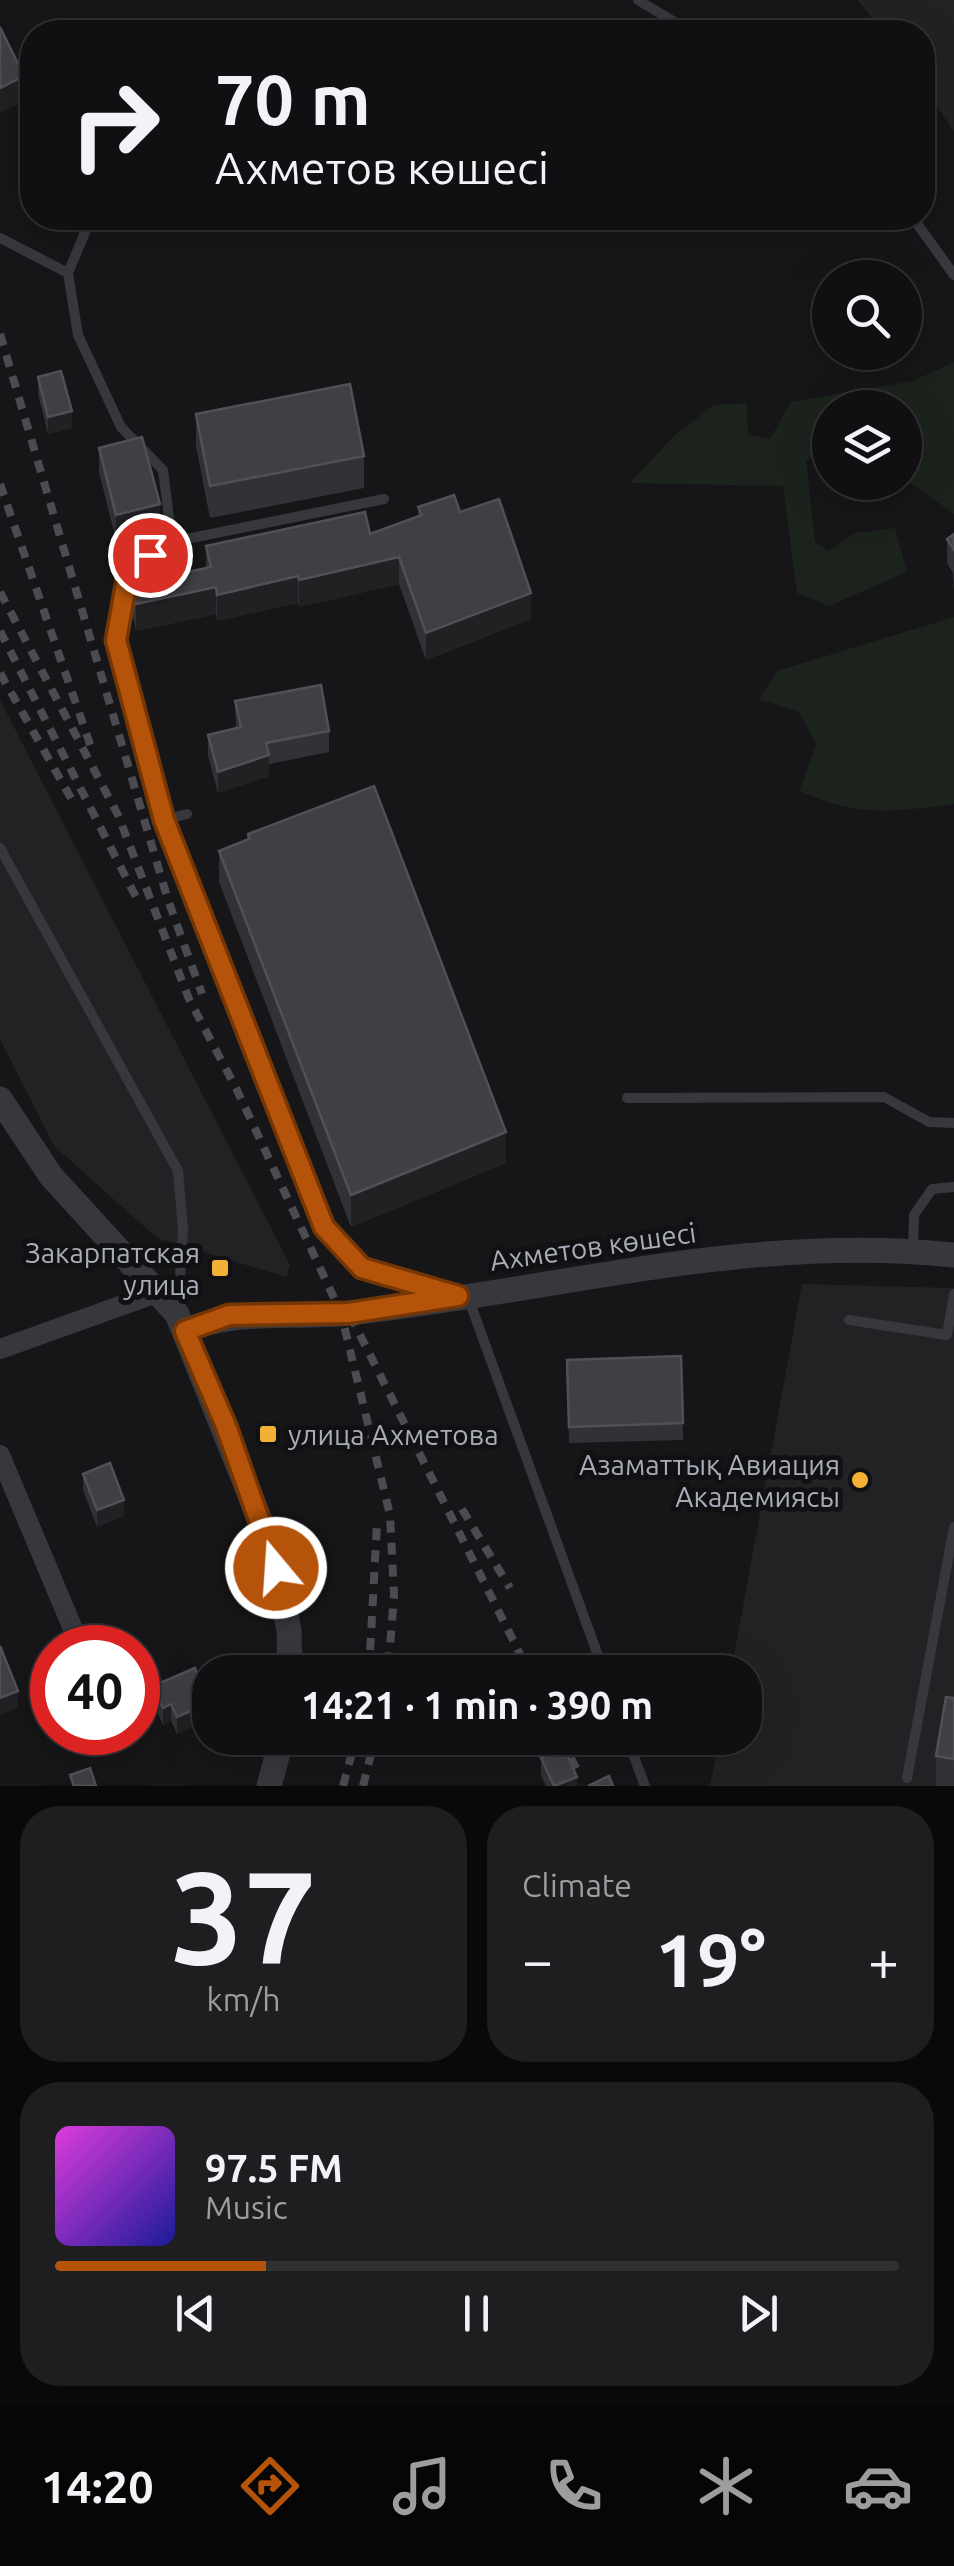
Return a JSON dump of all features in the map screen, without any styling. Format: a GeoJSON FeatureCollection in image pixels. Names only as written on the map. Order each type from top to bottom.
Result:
{"type":"FeatureCollection","features":[{"type":"Feature","properties":{"kind":"street"},"geometry":{"type":"LineString","coordinates":[[0,1099],[51,1176],[159,1292],[181,1322],[271,1547],[289,1630],[290,1655]]}},
{"type":"Feature","properties":{"kind":"street","name":"Ахметов көшесі"},"geometry":{"type":"LineString","coordinates":[[181,1322],[229,1315],[349,1313],[679,1261],[796,1252],[913,1251],[954,1255]]}},
{"type":"Feature","properties":{"kind":"street"},"geometry":{"type":"LineString","coordinates":[[0,1350],[159,1292]]}},
{"type":"Feature","properties":{"kind":"street"},"geometry":{"type":"LineString","coordinates":[[0,1455],[71,1625]]}},
{"type":"Feature","properties":{"kind":"street"},"geometry":{"type":"LineString","coordinates":[[270,1786],[278,1755]]}},
{"type":"Feature","properties":{"kind":"lane"},"geometry":{"type":"LineString","coordinates":[[638,0],[671,20]]}},
{"type":"Feature","properties":{"kind":"lane"},"geometry":{"type":"LineString","coordinates":[[85,230],[68,273],[78,334],[122,427],[163,470],[172,542]]}},
{"type":"Feature","properties":{"kind":"lane"},"geometry":{"type":"LineString","coordinates":[[922,230],[954,275]]}},
{"type":"Feature","properties":{"kind":"lane"},"geometry":{"type":"LineString","coordinates":[[0,238],[68,273]]}},
{"type":"Feature","properties":{"kind":"lane"},"geometry":{"type":"LineString","coordinates":[[384,499],[172,542],[129,568],[116,640],[164,820],[324,1227],[362,1268],[462,1295],[598,1655]]}},
{"type":"Feature","properties":{"kind":"lane"},"geometry":{"type":"LineString","coordinates":[[164,820],[186,814]]}},
{"type":"Feature","properties":{"kind":"lane"},"geometry":{"type":"LineString","coordinates":[[0,848],[178,1171],[183,1229],[181,1322]]}},
{"type":"Feature","properties":{"kind":"lane"},"geometry":{"type":"LineString","coordinates":[[627,1098],[884,1097],[928,1122],[954,1122]]}},
{"type":"Feature","properties":{"kind":"lane"},"geometry":{"type":"LineString","coordinates":[[913,1251],[914,1215],[932,1189],[954,1187]]}},
{"type":"Feature","properties":{"kind":"lane"},"geometry":{"type":"LineString","coordinates":[[848,1320],[947,1335],[954,1294]]}},
{"type":"Feature","properties":{"kind":"lane"},"geometry":{"type":"LineString","coordinates":[[908,1778],[954,1527]]}},
{"type":"Feature","properties":{"kind":"lane"},"geometry":{"type":"LineString","coordinates":[[634,1755],[645,1786]]}},
{"type":"Feature","properties":{"kind":"shaded area"},"geometry":{"type":"Polygon","coordinates":[[[858,0],[954,0],[954,131],[935,104],[935,20],[873,20],[858,0]]]}},
{"type":"Feature","properties":{"kind":"shaded area"},"geometry":{"type":"Polygon","coordinates":[[[954,362],[954,514],[922,491],[922,390],[861,390],[913,381],[954,362]]]}},
{"type":"Feature","properties":{"kind":"shaded area"},"geometry":{"type":"Polygon","coordinates":[[[812,398],[812,458],[806,460],[815,542],[829,551],[855,533],[895,528],[907,572],[829,606],[797,593],[783,486],[630,483],[675,435],[714,405],[747,403],[748,435],[770,439],[791,402],[812,398]]]}},
{"type":"Feature","properties":{"kind":"shaded area"},"geometry":{"type":"Polygon","coordinates":[[[954,617],[954,804],[858,809],[800,791],[816,744],[799,712],[759,699],[777,671],[954,617]]]}},
{"type":"Feature","properties":{"kind":"shaded area"},"geometry":{"type":"Polygon","coordinates":[[[0,700],[290,1265],[286,1277],[157,1238],[54,1146],[0,1039],[0,700]]]}},
{"type":"Feature","properties":{"kind":"shaded area","name":"Азаматтық Авиация Академиясы"},"geometry":{"type":"Polygon","coordinates":[[[802,1284],[954,1288],[954,1786],[710,1786],[716,1755],[762,1755],[762,1655],[734,1655],[802,1284]]]}},
{"type":"Feature","properties":{"kind":"building"},"geometry":{"type":"Polygon","coordinates":[[[0,27],[20,68],[20,78],[0,88],[0,27]]]}},
{"type":"Feature","properties":{"kind":"building"},"geometry":{"type":"Polygon","coordinates":[[[61,371],[72,411],[48,417],[38,377],[61,371]]]}},
{"type":"Feature","properties":{"kind":"building"},"geometry":{"type":"Polygon","coordinates":[[[350,384],[364,456],[210,486],[196,414],[350,384]]]}},
{"type":"Feature","properties":{"kind":"building"},"geometry":{"type":"Polygon","coordinates":[[[142,437],[160,504],[116,515],[99,448],[142,437]]]}},
{"type":"Feature","properties":{"kind":"building"},"geometry":{"type":"Polygon","coordinates":[[[454,495],[460,512],[499,499],[531,593],[426,633],[399,557],[217,595],[216,587],[136,604],[132,584],[211,567],[206,546],[365,512],[370,534],[422,515],[418,507],[454,495]]]}},
{"type":"Feature","properties":{"kind":"building"},"geometry":{"type":"Polygon","coordinates":[[[321,685],[329,731],[266,743],[269,755],[218,772],[208,735],[241,727],[235,701],[321,685]]]}},
{"type":"Feature","properties":{"kind":"building"},"geometry":{"type":"Polygon","coordinates":[[[374,786],[506,1132],[351,1195],[219,851],[249,839],[248,834],[374,786]]]}},
{"type":"Feature","properties":{"kind":"building"},"geometry":{"type":"Polygon","coordinates":[[[681,1356],[683,1423],[569,1427],[567,1360],[681,1356]]]}},
{"type":"Feature","properties":{"kind":"building"},"geometry":{"type":"Polygon","coordinates":[[[110,1463],[124,1500],[97,1510],[83,1474],[110,1463]]]}},
{"type":"Feature","properties":{"kind":"building"},"geometry":{"type":"Polygon","coordinates":[[[0,1646],[18,1691],[0,1698],[0,1646]]]}},
{"type":"Feature","properties":{"kind":"building"},"geometry":{"type":"Polygon","coordinates":[[[192,1669],[192,1711],[177,1717],[171,1704],[163,1708],[160,1683],[192,1669]]]}},
{"type":"Feature","properties":{"kind":"building"},"geometry":{"type":"Polygon","coordinates":[[[946,1697],[954,1698],[954,1759],[936,1756],[946,1697]]]}},
{"type":"Feature","properties":{"kind":"building"},"geometry":{"type":"Polygon","coordinates":[[[567,1755],[577,1777],[554,1786],[541,1758],[567,1755]]]}},
{"type":"Feature","properties":{"kind":"building"},"geometry":{"type":"Polygon","coordinates":[[[90,1768],[96,1786],[74,1786],[70,1775],[90,1768]]]}},
{"type":"Feature","properties":{"kind":"building"},"geometry":{"type":"Polygon","coordinates":[[[609,1776],[613,1786],[588,1786],[609,1776]]]}},
{"type":"Feature","properties":{"kind":"railway"},"geometry":{"type":"LineString","coordinates":[[0,334],[168,900],[202,994]]}},
{"type":"Feature","properties":{"kind":"railway"},"geometry":{"type":"LineString","coordinates":[[0,484],[92,750]]}},
{"type":"Feature","properties":{"kind":"railway"},"geometry":{"type":"LineString","coordinates":[[0,592],[118,815],[189,999],[236,1088],[341,1313],[390,1515],[394,1595],[389,1655]]}},
{"type":"Feature","properties":{"kind":"railway"},"geometry":{"type":"LineString","coordinates":[[0,631],[136,897]]}},
{"type":"Feature","properties":{"kind":"railway"},"geometry":{"type":"LineString","coordinates":[[0,673],[76,807]]}},
{"type":"Feature","properties":{"kind":"railway"},"geometry":{"type":"LineString","coordinates":[[350,1315],[520,1655]]}},
{"type":"Feature","properties":{"kind":"railway"},"geometry":{"type":"LineString","coordinates":[[462,1509],[510,1588]]}},
{"type":"Feature","properties":{"kind":"railway"},"geometry":{"type":"LineString","coordinates":[[370,1655],[377,1524]]}},
{"type":"Feature","properties":{"kind":"railway"},"geometry":{"type":"LineString","coordinates":[[343,1786],[351,1755]]}},
{"type":"Feature","properties":{"kind":"railway"},"geometry":{"type":"LineString","coordinates":[[363,1786],[371,1755]]}},
{"type":"Feature","properties":{"kind":"railway"},"geometry":{"type":"LineString","coordinates":[[570,1755],[578,1772]]}},
{"type":"Feature","properties":{"kind":"place","name":"Закарпатская улица"},"geometry":{"type":"Point","coordinates":[220,1268]}},
{"type":"Feature","properties":{"kind":"place","name":"улица Ахметова"},"geometry":{"type":"Point","coordinates":[268,1434]}},
{"type":"Feature","properties":{"kind":"place","name":"Азаматтық Авиация Академиясы"},"geometry":{"type":"Point","coordinates":[860,1480]}},
{"type":"Feature","properties":{"kind":"route"},"geometry":{"type":"LineString","coordinates":[[150,555],[129,568],[116,640],[164,820],[324,1227],[362,1268],[458,1296],[349,1313],[229,1315],[185,1331],[226,1426],[276,1568]]}}]}
